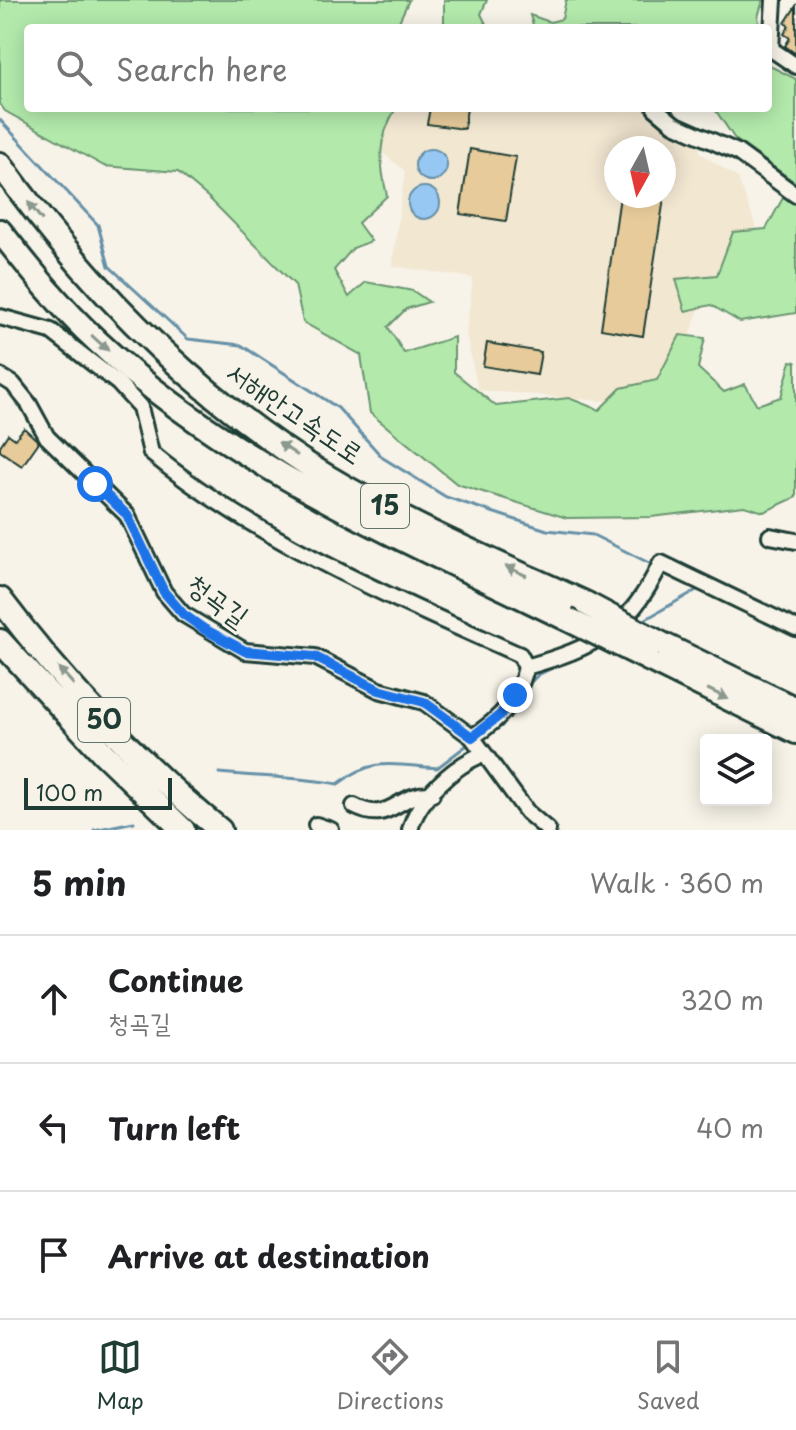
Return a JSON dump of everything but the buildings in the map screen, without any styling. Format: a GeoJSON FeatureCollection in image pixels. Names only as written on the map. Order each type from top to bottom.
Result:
{"type":"FeatureCollection","features":[{"type":"Feature","properties":{"kind":"highway","name":"서해안고속도로"},"geometry":{"type":"LineString","coordinates":[[0,164],[121,313],[197,382],[327,476],[451,541],[587,604],[656,652],[796,732]]}},
{"type":"Feature","properties":{"kind":"highway","name":"서해안고속도로"},"geometry":{"type":"LineString","coordinates":[[0,231],[46,287],[96,340],[179,408],[316,496],[567,619],[796,709]]}},
{"type":"Feature","properties":{"kind":"highway","name":"50"},"geometry":{"type":"LineString","coordinates":[[0,599],[117,734],[183,800],[220,830]]}},
{"type":"Feature","properties":{"kind":"highway","name":"50"},"geometry":{"type":"LineString","coordinates":[[0,641],[104,754],[183,830]]}},
{"type":"Feature","properties":{"kind":"street"},"geometry":{"type":"LineString","coordinates":[[772,33],[774,0]]}},
{"type":"Feature","properties":{"kind":"street"},"geometry":{"type":"LineString","coordinates":[[772,50],[796,66]]}},
{"type":"Feature","properties":{"kind":"street"},"geometry":{"type":"LineString","coordinates":[[660,112],[674,124],[737,152],[796,195]]}},
{"type":"Feature","properties":{"kind":"street"},"geometry":{"type":"LineString","coordinates":[[0,317],[51,331],[99,366],[140,407],[151,453],[259,526],[302,552],[520,655],[526,667],[519,689],[504,711],[472,737]]}},
{"type":"Feature","properties":{"kind":"street","name":"청곡길"},"geometry":{"type":"LineString","coordinates":[[0,376],[13,384],[29,404],[47,437],[127,515],[164,592],[183,614],[245,651],[315,657],[379,690],[424,702],[472,737],[527,812],[548,830]]}},
{"type":"Feature","properties":{"kind":"street"},"geometry":{"type":"LineString","coordinates":[[770,536],[796,541]]}},
{"type":"Feature","properties":{"kind":"street"},"geometry":{"type":"LineString","coordinates":[[526,667],[578,650],[629,617],[661,563],[796,628]]}},
{"type":"Feature","properties":{"kind":"street"},"geometry":{"type":"LineString","coordinates":[[410,830],[414,817],[432,794],[459,766],[483,754]]}},
{"type":"Feature","properties":{"kind":"street"},"geometry":{"type":"LineString","coordinates":[[354,806],[368,813],[382,813],[408,798],[432,794]]}},
{"type":"Feature","properties":{"kind":"street"},"geometry":{"type":"LineString","coordinates":[[316,825],[331,830]]}},
{"type":"Feature","properties":{"kind":"shaded area"},"geometry":{"type":"Polygon","coordinates":[[[391,112],[655,112],[700,140],[700,153],[738,178],[761,240],[712,289],[698,311],[686,349],[648,392],[602,401],[478,390],[466,333],[473,278],[392,266],[405,171],[379,150],[391,112]]]}},
{"type":"Feature","properties":{"kind":"green space"},"geometry":{"type":"Polygon","coordinates":[[[0,0],[409,0],[398,24],[24,24],[24,112],[394,112],[385,131],[381,151],[387,196],[358,223],[371,241],[353,248],[334,270],[349,297],[366,282],[413,291],[429,302],[406,309],[388,327],[404,353],[454,337],[454,372],[496,406],[569,398],[599,410],[621,388],[657,380],[680,335],[705,338],[698,368],[724,392],[745,384],[757,405],[781,397],[791,361],[796,362],[796,497],[764,512],[744,506],[651,517],[567,518],[457,484],[370,413],[361,355],[303,322],[295,285],[209,198],[178,172],[104,166],[5,111],[0,104],[0,0]]]}},
{"type":"Feature","properties":{"kind":"green space"},"geometry":{"type":"Polygon","coordinates":[[[444,0],[487,0],[481,14],[486,24],[444,24],[444,0]]]}},
{"type":"Feature","properties":{"kind":"green space"},"geometry":{"type":"Polygon","coordinates":[[[566,0],[763,0],[759,24],[533,24],[530,15],[550,22],[562,19],[566,0]]]}},
{"type":"Feature","properties":{"kind":"green space"},"geometry":{"type":"Polygon","coordinates":[[[772,67],[796,79],[796,183],[735,139],[717,112],[772,112],[772,67]]]}},
{"type":"Feature","properties":{"kind":"green space"},"geometry":{"type":"Polygon","coordinates":[[[785,194],[796,204],[796,313],[740,322],[711,305],[685,311],[676,279],[717,275],[733,232],[766,229],[785,194]]]}},
{"type":"Feature","properties":{"kind":"water"},"geometry":{"type":"Polygon","coordinates":[[[431,149],[443,153],[447,165],[443,177],[431,181],[419,177],[415,165],[419,153],[431,149]]]}},
{"type":"Feature","properties":{"kind":"water"},"geometry":{"type":"Polygon","coordinates":[[[424,187],[436,191],[440,203],[436,215],[424,219],[412,215],[408,203],[412,191],[424,187]]]}},
{"type":"Feature","properties":{"kind":"waterway"},"geometry":{"type":"LineString","coordinates":[[0,120],[98,225],[109,266],[188,339],[241,345],[338,408],[383,458],[446,497],[547,530],[593,535],[653,565]]}},
{"type":"Feature","properties":{"kind":"waterway"},"geometry":{"type":"LineString","coordinates":[[639,623],[700,588]]}},
{"type":"Feature","properties":{"kind":"waterway"},"geometry":{"type":"LineString","coordinates":[[749,613],[796,637]]}},
{"type":"Feature","properties":{"kind":"waterway"},"geometry":{"type":"LineString","coordinates":[[528,685],[538,675],[569,660]]}},
{"type":"Feature","properties":{"kind":"waterway"},"geometry":{"type":"LineString","coordinates":[[485,736],[502,726],[508,715]]}},
{"type":"Feature","properties":{"kind":"waterway"},"geometry":{"type":"LineString","coordinates":[[219,773],[338,784],[363,769],[385,764],[437,768],[471,742]]}},
{"type":"Feature","properties":{"kind":"waterway"},"geometry":{"type":"LineString","coordinates":[[94,830],[134,822]]}},
{"type":"Feature","properties":{"kind":"route"},"geometry":{"type":"LineString","coordinates":[[95,484],[127,515],[164,592],[183,614],[245,651],[315,657],[379,690],[424,702],[472,737],[500,715],[515,695]]}}]}
